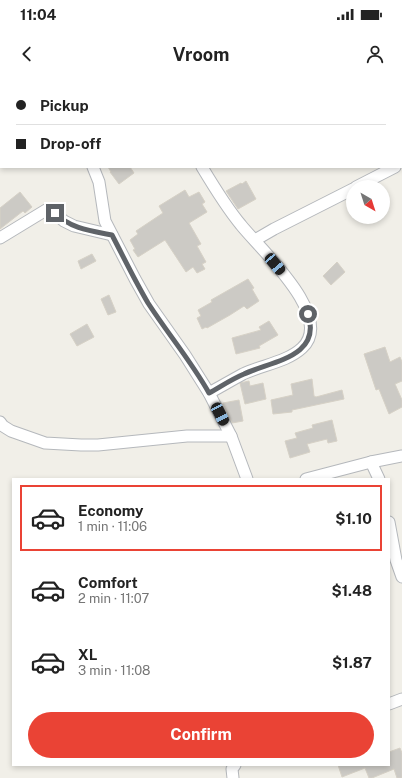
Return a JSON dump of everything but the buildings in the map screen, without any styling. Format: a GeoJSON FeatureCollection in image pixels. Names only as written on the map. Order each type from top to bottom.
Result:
{"type":"FeatureCollection","features":[{"type":"Feature","properties":{"kind":"street"},"geometry":{"type":"LineString","coordinates":[[93,168],[99,182],[101,206],[105,221],[134,279],[149,304],[185,355],[209,393],[231,436],[247,478]]}},
{"type":"Feature","properties":{"kind":"street"},"geometry":{"type":"LineString","coordinates":[[203,168],[232,214],[283,273],[299,296],[311,323],[311,332],[307,342],[293,355],[243,374],[209,393]]}},
{"type":"Feature","properties":{"kind":"street"},"geometry":{"type":"LineString","coordinates":[[370,180],[393,168]]}},
{"type":"Feature","properties":{"kind":"street"},"geometry":{"type":"LineString","coordinates":[[255,240],[346,192]]}},
{"type":"Feature","properties":{"kind":"street"},"geometry":{"type":"LineString","coordinates":[[0,238],[46,210],[50,210],[64,222],[74,226],[112,235]]}},
{"type":"Feature","properties":{"kind":"street"},"geometry":{"type":"LineString","coordinates":[[0,422],[11,431],[45,443],[98,445],[187,436],[231,436]]}},
{"type":"Feature","properties":{"kind":"street"},"geometry":{"type":"LineString","coordinates":[[310,478],[371,462],[402,456]]}},
{"type":"Feature","properties":{"kind":"street"},"geometry":{"type":"LineString","coordinates":[[371,462],[379,478]]}},
{"type":"Feature","properties":{"kind":"street"},"geometry":{"type":"LineString","coordinates":[[390,527],[396,560],[402,578]]}},
{"type":"Feature","properties":{"kind":"street"},"geometry":{"type":"LineString","coordinates":[[390,704],[402,699]]}},
{"type":"Feature","properties":{"kind":"street"},"geometry":{"type":"LineString","coordinates":[[233,778],[232,769],[234,766]]}},
{"type":"Feature","properties":{"kind":"route"},"geometry":{"type":"LineString","coordinates":[[55,213],[64,222],[74,226],[112,235],[134,279],[149,304],[200,377],[209,393],[243,374],[293,355],[302,348],[307,342],[311,332],[311,323],[308,314]]}}]}
